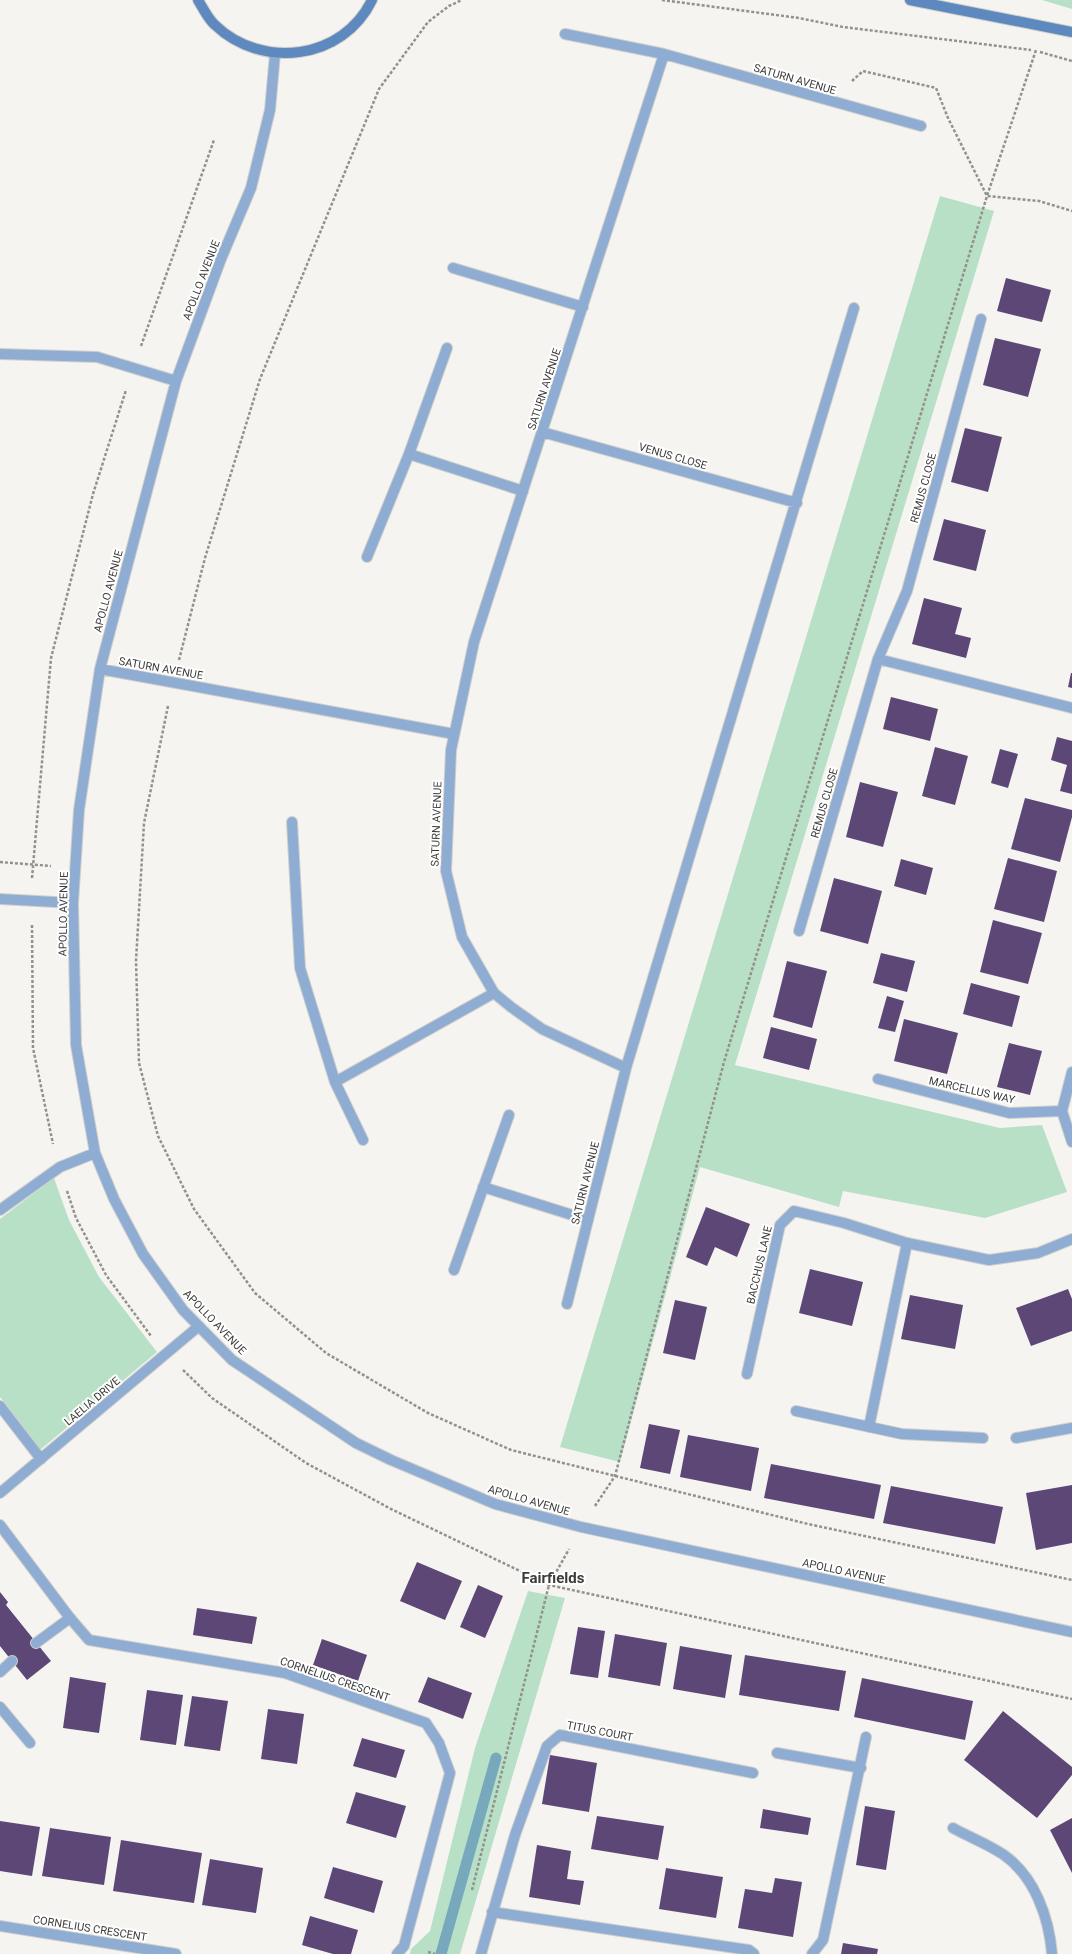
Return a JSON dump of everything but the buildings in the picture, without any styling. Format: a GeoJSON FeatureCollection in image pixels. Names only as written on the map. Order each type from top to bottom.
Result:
{"type":"FeatureCollection","features":[{"type":"Feature","properties":{"kind":"street"},"geometry":{"type":"LineString","coordinates":[[198,0],[214,25],[242,44],[275,54],[310,52],[341,37],[366,13],[372,0]]}},
{"type":"Feature","properties":{"kind":"street"},"geometry":{"type":"LineString","coordinates":[[910,0],[1023,21],[1072,32]]}},
{"type":"Feature","properties":{"kind":"street","name":"SATURN AVENUE"},"geometry":{"type":"LineString","coordinates":[[565,34],[664,54],[830,102],[921,126]]}},
{"type":"Feature","properties":{"kind":"street","name":"APOLLO AVENUE"},"geometry":{"type":"LineString","coordinates":[[275,54],[270,110],[251,188],[221,259],[176,381],[100,669],[79,810],[73,903],[76,1045],[95,1153],[114,1199],[143,1254],[183,1310],[232,1360],[356,1443],[495,1504],[581,1527],[1072,1632]]}},
{"type":"Feature","properties":{"kind":"street","name":"SATURN AVENUE"},"geometry":{"type":"LineString","coordinates":[[626,1068],[542,1029],[494,993],[462,937],[446,870],[451,750],[474,642],[664,54]]}},
{"type":"Feature","properties":{"kind":"street"},"geometry":{"type":"LineString","coordinates":[[453,268],[583,307]]}},
{"type":"Feature","properties":{"kind":"street"},"geometry":{"type":"LineString","coordinates":[[797,503],[854,308]]}},
{"type":"Feature","properties":{"kind":"street","name":"REMUS CLOSE"},"geometry":{"type":"LineString","coordinates":[[799,932],[878,659],[907,591],[982,319]]}},
{"type":"Feature","properties":{"kind":"street"},"geometry":{"type":"LineString","coordinates":[[367,557],[409,454],[447,348]]}},
{"type":"Feature","properties":{"kind":"street"},"geometry":{"type":"LineString","coordinates":[[0,354],[97,357],[176,381]]}},
{"type":"Feature","properties":{"kind":"street","name":"VENUS CLOSE"},"geometry":{"type":"LineString","coordinates":[[542,432],[797,503]]}},
{"type":"Feature","properties":{"kind":"street"},"geometry":{"type":"LineString","coordinates":[[409,454],[523,491]]}},
{"type":"Feature","properties":{"kind":"street","name":"SATURN AVENUE"},"geometry":{"type":"LineString","coordinates":[[567,1304],[626,1068],[720,753],[797,503]]}},
{"type":"Feature","properties":{"kind":"street"},"geometry":{"type":"LineString","coordinates":[[878,659],[1072,708]]}},
{"type":"Feature","properties":{"kind":"street","name":"SATURN AVENUE"},"geometry":{"type":"LineString","coordinates":[[100,669],[454,734]]}},
{"type":"Feature","properties":{"kind":"street"},"geometry":{"type":"LineString","coordinates":[[292,822],[300,968],[335,1082],[363,1140]]}},
{"type":"Feature","properties":{"kind":"street"},"geometry":{"type":"LineString","coordinates":[[0,899],[73,903]]}},
{"type":"Feature","properties":{"kind":"street"},"geometry":{"type":"LineString","coordinates":[[335,1082],[494,993]]}},
{"type":"Feature","properties":{"kind":"street"},"geometry":{"type":"LineString","coordinates":[[1072,1072],[1062,1111],[1072,1142]]}},
{"type":"Feature","properties":{"kind":"street","name":"MARCELLUS WAY"},"geometry":{"type":"LineString","coordinates":[[878,1080],[1009,1113],[1062,1111]]}},
{"type":"Feature","properties":{"kind":"street"},"geometry":{"type":"LineString","coordinates":[[454,1270],[509,1115]]}},
{"type":"Feature","properties":{"kind":"street"},"geometry":{"type":"LineString","coordinates":[[0,1210],[60,1167],[95,1153]]}},
{"type":"Feature","properties":{"kind":"street"},"geometry":{"type":"LineString","coordinates":[[483,1187],[588,1220]]}},
{"type":"Feature","properties":{"kind":"street","name":"BACCHUS LANE"},"geometry":{"type":"LineString","coordinates":[[747,1374],[780,1225],[794,1211],[844,1223],[907,1243],[989,1260],[1038,1253],[1072,1239]]}},
{"type":"Feature","properties":{"kind":"street"},"geometry":{"type":"LineString","coordinates":[[869,1427],[907,1243]]}},
{"type":"Feature","properties":{"kind":"street","name":"LAELIA DRIVE"},"geometry":{"type":"LineString","coordinates":[[0,1493],[199,1326]]}},
{"type":"Feature","properties":{"kind":"street"},"geometry":{"type":"LineString","coordinates":[[0,1406],[41,1460]]}},
{"type":"Feature","properties":{"kind":"street"},"geometry":{"type":"LineString","coordinates":[[796,1411],[902,1434],[983,1438]]}},
{"type":"Feature","properties":{"kind":"street"},"geometry":{"type":"LineString","coordinates":[[1016,1438],[1072,1428]]}},
{"type":"Feature","properties":{"kind":"street","name":"CORNELIUS CRESCENT"},"geometry":{"type":"LineString","coordinates":[[0,1525],[70,1618],[89,1640],[285,1673],[426,1724],[439,1744],[450,1773],[404,1946],[397,1954]]}},
{"type":"Feature","properties":{"kind":"street"},"geometry":{"type":"LineString","coordinates":[[36,1642],[70,1618]]}},
{"type":"Feature","properties":{"kind":"street"},"geometry":{"type":"LineString","coordinates":[[0,1672],[12,1661]]}},
{"type":"Feature","properties":{"kind":"street"},"geometry":{"type":"LineString","coordinates":[[0,1707],[30,1744]]}},
{"type":"Feature","properties":{"kind":"street","name":"TITUS COURT"},"geometry":{"type":"LineString","coordinates":[[481,1954],[515,1835],[547,1746],[560,1735],[753,1773]]}},
{"type":"Feature","properties":{"kind":"street"},"geometry":{"type":"LineString","coordinates":[[812,1954],[823,1940],[861,1768],[866,1737]]}},
{"type":"Feature","properties":{"kind":"street"},"geometry":{"type":"LineString","coordinates":[[777,1753],[861,1768]]}},
{"type":"Feature","properties":{"kind":"street"},"geometry":{"type":"LineString","coordinates":[[953,1828],[1004,1856],[1029,1880],[1050,1930],[1052,1954]]}},
{"type":"Feature","properties":{"kind":"street"},"geometry":{"type":"LineString","coordinates":[[492,1912],[749,1950],[754,1954]]}},
{"type":"Feature","properties":{"kind":"street","name":"CORNELIUS CRESCENT"},"geometry":{"type":"LineString","coordinates":[[0,1926],[176,1954]]}},
{"type":"Feature","properties":{"kind":"path"},"geometry":{"type":"LineString","coordinates":[[662,0],[799,18],[843,27],[1036,51],[1072,61]]}},
{"type":"Feature","properties":{"kind":"path"},"geometry":{"type":"LineString","coordinates":[[472,1892],[549,1585],[581,1527],[615,1476],[724,1062],[987,196],[1036,51],[1023,21]]}},
{"type":"Feature","properties":{"kind":"path"},"geometry":{"type":"LineString","coordinates":[[830,102],[863,71],[936,88],[948,118],[987,196]]}},
{"type":"Feature","properties":{"kind":"path"},"geometry":{"type":"LineString","coordinates":[[214,140],[133,368],[93,494],[51,658],[32,864],[33,1048],[60,1167],[76,1218],[106,1275],[151,1336],[167,1354],[212,1398],[306,1463],[391,1509],[549,1585],[1072,1699]]}},
{"type":"Feature","properties":{"kind":"path"},"geometry":{"type":"LineString","coordinates":[[987,196],[1039,201],[1072,211]]}},
{"type":"Feature","properties":{"kind":"path"},"geometry":{"type":"LineString","coordinates":[[0,862],[76,867]]}},
{"type":"Feature","properties":{"kind":"path"},"geometry":{"type":"LineString","coordinates":[[615,1476],[808,1524],[1072,1580]]}},
{"type":"Feature","properties":{"kind":"green space"},"geometry":{"type":"Polygon","coordinates":[[[1042,0],[1072,0],[1072,9],[1042,0]]]}},
{"type":"Feature","properties":{"kind":"green space"},"geometry":{"type":"Polygon","coordinates":[[[940,196],[994,211],[735,1065],[1000,1128],[1042,1125],[1067,1192],[985,1218],[843,1191],[839,1207],[700,1167],[620,1462],[560,1447],[940,196]]]}},
{"type":"Feature","properties":{"kind":"green space"},"geometry":{"type":"Polygon","coordinates":[[[54,1178],[69,1220],[99,1277],[157,1352],[40,1450],[0,1397],[0,1219],[54,1178]]]}},
{"type":"Feature","properties":{"kind":"green space"},"geometry":{"type":"Polygon","coordinates":[[[528,1591],[565,1598],[460,1954],[410,1954],[411,1949],[430,1931],[475,1748],[528,1591]]]}},
{"type":"Feature","properties":{"kind":"waterway"},"geometry":{"type":"LineString","coordinates":[[441,1954],[496,1758]]}},
{"type":"Feature","properties":{"kind":"district","name":"Fairfields"},"geometry":{"type":"Point","coordinates":[553,1578]}}]}
